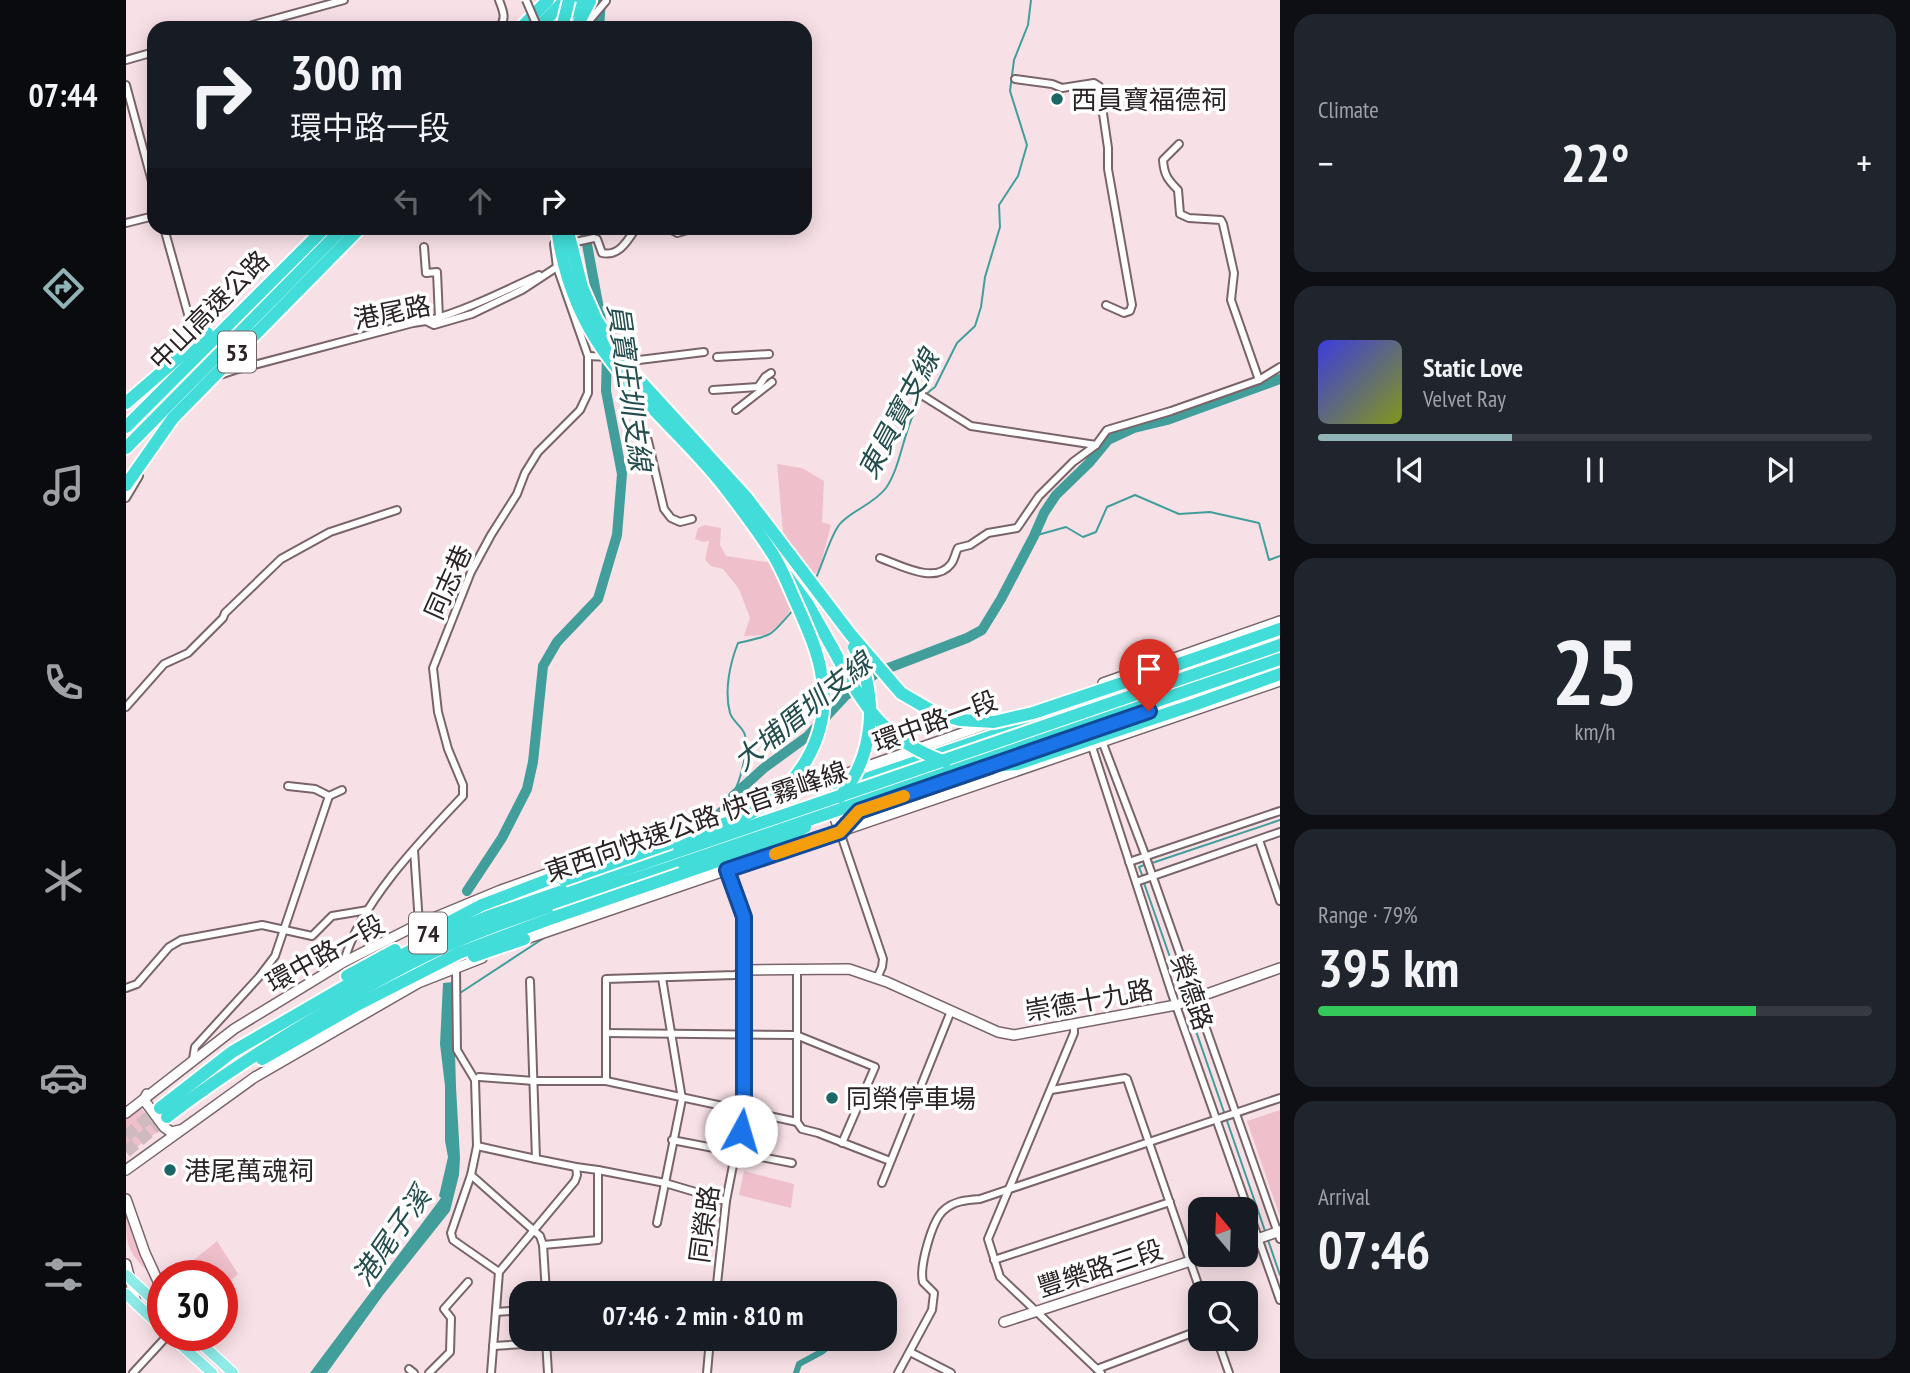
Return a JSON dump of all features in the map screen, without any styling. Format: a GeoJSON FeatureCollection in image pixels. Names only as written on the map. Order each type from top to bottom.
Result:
{"type":"FeatureCollection","features":[{"type":"Feature","properties":{"kind":"highway"},"geometry":{"type":"LineString","coordinates":[[528,21],[548,0]]}},
{"type":"Feature","properties":{"kind":"highway"},"geometry":{"type":"LineString","coordinates":[[548,21],[577,1]]}},
{"type":"Feature","properties":{"kind":"highway"},"geometry":{"type":"LineString","coordinates":[[577,1],[581,21]]}},
{"type":"Feature","properties":{"kind":"highway"},"geometry":{"type":"LineString","coordinates":[[561,21],[577,1]]}},
{"type":"Feature","properties":{"kind":"highway"},"geometry":{"type":"LineString","coordinates":[[566,21],[577,1]]}},
{"type":"Feature","properties":{"kind":"highway"},"geometry":{"type":"LineString","coordinates":[[126,403],[317,235]]}},
{"type":"Feature","properties":{"kind":"highway","name":"中山高速公路"},"geometry":{"type":"LineString","coordinates":[[126,426],[318,235]]}},
{"type":"Feature","properties":{"kind":"highway","name":"中山高速公路"},"geometry":{"type":"LineString","coordinates":[[126,449],[336,235]]}},
{"type":"Feature","properties":{"kind":"highway","name":"53"},"geometry":{"type":"LineString","coordinates":[[126,485],[173,418],[353,235]]}},
{"type":"Feature","properties":{"kind":"highway"},"geometry":{"type":"LineString","coordinates":[[556,235],[571,291],[604,351],[626,380],[721,483],[807,603],[857,693],[889,733],[910,747],[949,764],[975,767],[1017,764],[1280,674]]}},
{"type":"Feature","properties":{"kind":"highway"},"geometry":{"type":"LineString","coordinates":[[569,235],[582,286],[596,319],[633,373],[746,498],[888,681],[901,693],[937,714],[975,722],[994,722],[1025,716],[1280,629]]}},
{"type":"Feature","properties":{"kind":"highway"},"geometry":{"type":"LineString","coordinates":[[441,926],[741,818],[767,805],[799,774],[812,751],[820,727],[822,674],[781,567]]}},
{"type":"Feature","properties":{"kind":"highway"},"geometry":{"type":"LineString","coordinates":[[205,1088],[459,953],[554,923],[785,838],[806,826],[828,810],[855,776],[864,753],[870,723],[870,701],[865,673],[845,628]]}},
{"type":"Feature","properties":{"kind":"highway"},"geometry":{"type":"LineString","coordinates":[[822,782],[854,783],[1280,637]]}},
{"type":"Feature","properties":{"kind":"highway","name":"東西向快速公路 快官霧峰線"},"geometry":{"type":"LineString","coordinates":[[1280,645],[681,857],[427,955],[352,995],[163,1113],[232,1052],[375,970],[458,929],[681,857],[1280,659]]}},
{"type":"Feature","properties":{"kind":"highway"},"geometry":{"type":"LineString","coordinates":[[840,832],[859,811],[1280,667]]}},
{"type":"Feature","properties":{"kind":"highway","name":"74"},"geometry":{"type":"LineString","coordinates":[[232,1052],[282,1016],[370,962],[492,901],[639,845]]}},
{"type":"Feature","properties":{"kind":"highway","name":"74"},"geometry":{"type":"LineString","coordinates":[[392,987],[524,939]]}},
{"type":"Feature","properties":{"kind":"main road"},"geometry":{"type":"LineString","coordinates":[[128,1277],[147,1294]]}},
{"type":"Feature","properties":{"kind":"main road"},"geometry":{"type":"LineString","coordinates":[[126,1294],[147,1314]]}},
{"type":"Feature","properties":{"kind":"main road"},"geometry":{"type":"LineString","coordinates":[[187,1351],[212,1373]]}},
{"type":"Feature","properties":{"kind":"main road"},"geometry":{"type":"LineString","coordinates":[[209,1351],[233,1373]]}},
{"type":"Feature","properties":{"kind":"street"},"geometry":{"type":"LineString","coordinates":[[268,21],[344,0]]}},
{"type":"Feature","properties":{"kind":"street"},"geometry":{"type":"LineString","coordinates":[[499,0],[505,16],[504,21]]}},
{"type":"Feature","properties":{"kind":"street"},"geometry":{"type":"LineString","coordinates":[[526,0],[535,21]]}},
{"type":"Feature","properties":{"kind":"street"},"geometry":{"type":"LineString","coordinates":[[585,21],[607,1]]}},
{"type":"Feature","properties":{"kind":"street"},"geometry":{"type":"LineString","coordinates":[[126,60],[147,54]]}},
{"type":"Feature","properties":{"kind":"street"},"geometry":{"type":"LineString","coordinates":[[1015,79],[1062,88],[1094,83],[1099,86],[1109,175],[1132,305],[1130,311],[1124,313],[1106,305]]}},
{"type":"Feature","properties":{"kind":"street"},"geometry":{"type":"LineString","coordinates":[[126,85],[147,163]]}},
{"type":"Feature","properties":{"kind":"street"},"geometry":{"type":"LineString","coordinates":[[1179,144],[1163,160],[1166,178],[1178,190],[1180,214],[1189,218],[1220,220],[1223,224],[1234,273],[1231,300],[1259,380]]}},
{"type":"Feature","properties":{"kind":"street"},"geometry":{"type":"LineString","coordinates":[[126,223],[147,218]]}},
{"type":"Feature","properties":{"kind":"street"},"geometry":{"type":"LineString","coordinates":[[166,235],[193,332]]}},
{"type":"Feature","properties":{"kind":"street"},"geometry":{"type":"LineString","coordinates":[[426,321],[467,309],[509,287],[557,267],[554,235]]}},
{"type":"Feature","properties":{"kind":"street"},"geometry":{"type":"LineString","coordinates":[[555,248],[592,238],[597,239],[602,253],[609,254],[624,247],[632,235]]}},
{"type":"Feature","properties":{"kind":"street"},"geometry":{"type":"LineString","coordinates":[[424,247],[426,273],[437,272],[439,317]]}},
{"type":"Feature","properties":{"kind":"street","name":"港尾路"},"geometry":{"type":"LineString","coordinates":[[126,498],[173,426],[216,378],[235,370],[426,321],[434,325],[472,314],[522,290],[557,267]]}},
{"type":"Feature","properties":{"kind":"street","name":"同志巷"},"geometry":{"type":"LineString","coordinates":[[344,962],[348,947],[368,910],[414,850],[463,796],[463,785],[443,733],[433,668],[471,572],[517,494],[525,474],[538,453],[580,410],[588,394],[588,356],[557,267]]}},
{"type":"Feature","properties":{"kind":"street"},"geometry":{"type":"LineString","coordinates":[[588,356],[639,360],[704,352]]}},
{"type":"Feature","properties":{"kind":"street"},"geometry":{"type":"LineString","coordinates":[[717,357],[769,354]]}},
{"type":"Feature","properties":{"kind":"street"},"geometry":{"type":"LineString","coordinates":[[619,358],[648,441],[664,509],[671,518],[680,522],[692,519]]}},
{"type":"Feature","properties":{"kind":"street"},"geometry":{"type":"LineString","coordinates":[[880,558],[933,575],[938,573],[952,564],[958,548],[970,545],[988,533],[1017,528],[1039,495],[1073,462],[1096,445],[1107,430],[1259,380],[1280,367]]}},
{"type":"Feature","properties":{"kind":"street"},"geometry":{"type":"LineString","coordinates":[[713,390],[758,387],[771,373]]}},
{"type":"Feature","properties":{"kind":"street"},"geometry":{"type":"LineString","coordinates":[[736,410],[772,382]]}},
{"type":"Feature","properties":{"kind":"street"},"geometry":{"type":"LineString","coordinates":[[920,394],[971,426],[1096,445]]}},
{"type":"Feature","properties":{"kind":"street"},"geometry":{"type":"LineString","coordinates":[[126,706],[164,664],[188,653],[281,559],[330,532],[397,510]]}},
{"type":"Feature","properties":{"kind":"street","name":"環中路一段"},"geometry":{"type":"LineString","coordinates":[[126,1113],[147,1094],[234,1029],[344,962],[419,924],[523,882],[822,782],[1280,621]]}},
{"type":"Feature","properties":{"kind":"street"},"geometry":{"type":"LineString","coordinates":[[126,1170],[256,1077],[300,1051],[418,983],[524,939],[554,923],[572,923],[1280,681]]}},
{"type":"Feature","properties":{"kind":"street","name":"榮德路"},"geometry":{"type":"LineString","coordinates":[[1079,692],[1097,745],[1129,862],[1144,879],[1196,997],[1279,1234]]}},
{"type":"Feature","properties":{"kind":"street","name":"榮德路"},"geometry":{"type":"LineString","coordinates":[[1097,745],[1148,861],[1144,879],[1176,1005],[1280,1300]]}},
{"type":"Feature","properties":{"kind":"street"},"geometry":{"type":"LineString","coordinates":[[822,782],[883,959],[883,967],[877,978]]}},
{"type":"Feature","properties":{"kind":"street"},"geometry":{"type":"LineString","coordinates":[[288,786],[315,789],[329,796]]}},
{"type":"Feature","properties":{"kind":"street"},"geometry":{"type":"LineString","coordinates":[[193,1059],[195,1047],[270,963],[285,930],[329,796],[342,790]]}},
{"type":"Feature","properties":{"kind":"street"},"geometry":{"type":"LineString","coordinates":[[1129,862],[1148,861],[1280,811]]}},
{"type":"Feature","properties":{"kind":"street"},"geometry":{"type":"LineString","coordinates":[[1144,879],[1280,832]]}},
{"type":"Feature","properties":{"kind":"street"},"geometry":{"type":"LineString","coordinates":[[1259,840],[1280,901]]}},
{"type":"Feature","properties":{"kind":"street"},"geometry":{"type":"LineString","coordinates":[[414,850],[419,924]]}},
{"type":"Feature","properties":{"kind":"street","name":"同榮路"},"geometry":{"type":"LineString","coordinates":[[717,1281],[726,1201],[744,1109],[744,917],[727,870]]}},
{"type":"Feature","properties":{"kind":"street"},"geometry":{"type":"LineString","coordinates":[[126,988],[136,984],[169,947],[181,940],[262,925],[312,936],[332,916],[368,910]]}},
{"type":"Feature","properties":{"kind":"street","name":"崇德十九路"},"geometry":{"type":"LineString","coordinates":[[744,970],[849,968],[998,1031],[1014,1035],[1176,1005],[1280,968]]}},
{"type":"Feature","properties":{"kind":"street"},"geometry":{"type":"LineString","coordinates":[[456,969],[457,1050],[475,1080],[477,1146],[471,1175],[451,1230],[453,1240],[499,1272]]}},
{"type":"Feature","properties":{"kind":"street"},"geometry":{"type":"LineString","coordinates":[[606,1082],[606,979],[735,975],[744,970]]}},
{"type":"Feature","properties":{"kind":"street"},"geometry":{"type":"LineString","coordinates":[[797,970],[797,1122],[802,1129],[890,1161]]}},
{"type":"Feature","properties":{"kind":"street"},"geometry":{"type":"LineString","coordinates":[[657,1223],[682,1099],[662,978]]}},
{"type":"Feature","properties":{"kind":"street"},"geometry":{"type":"LineString","coordinates":[[530,981],[536,1158]]}},
{"type":"Feature","properties":{"kind":"street"},"geometry":{"type":"LineString","coordinates":[[882,1182],[951,1011]]}},
{"type":"Feature","properties":{"kind":"street"},"geometry":{"type":"LineString","coordinates":[[1074,1024],[1074,1033],[988,1238],[1000,1277],[1099,1371],[1188,1335]]}},
{"type":"Feature","properties":{"kind":"street"},"geometry":{"type":"LineString","coordinates":[[606,1033],[796,1035],[875,1067],[842,1143]]}},
{"type":"Feature","properties":{"kind":"street"},"geometry":{"type":"LineString","coordinates":[[479,1076],[534,1081],[606,1082],[797,1122]]}},
{"type":"Feature","properties":{"kind":"street"},"geometry":{"type":"LineString","coordinates":[[1051,1090],[1125,1077],[1129,1081],[1188,1255]]}},
{"type":"Feature","properties":{"kind":"street"},"geometry":{"type":"LineString","coordinates":[[147,1094],[144,1100],[165,1128],[171,1132],[180,1130]]}},
{"type":"Feature","properties":{"kind":"street"},"geometry":{"type":"LineString","coordinates":[[898,1373],[932,1310],[934,1293],[923,1283],[921,1268],[924,1252],[941,1212],[961,1200],[980,1199],[1280,1098]]}},
{"type":"Feature","properties":{"kind":"street"},"geometry":{"type":"LineString","coordinates":[[672,1139],[792,1163]]}},
{"type":"Feature","properties":{"kind":"street"},"geometry":{"type":"LineString","coordinates":[[477,1146],[665,1183],[726,1201]]}},
{"type":"Feature","properties":{"kind":"street"},"geometry":{"type":"LineString","coordinates":[[491,1373],[499,1272],[575,1181],[576,1167]]}},
{"type":"Feature","properties":{"kind":"street"},"geometry":{"type":"LineString","coordinates":[[543,1245],[598,1240],[598,1170]]}},
{"type":"Feature","properties":{"kind":"street"},"geometry":{"type":"LineString","coordinates":[[471,1175],[540,1236],[545,1281]]}},
{"type":"Feature","properties":{"kind":"street"},"geometry":{"type":"LineString","coordinates":[[126,1199],[149,1260]]}},
{"type":"Feature","properties":{"kind":"street"},"geometry":{"type":"LineString","coordinates":[[994,1260],[1170,1202]]}},
{"type":"Feature","properties":{"kind":"street"},"geometry":{"type":"LineString","coordinates":[[1259,1238],[1279,1234]]}},
{"type":"Feature","properties":{"kind":"street","name":"豐樂路三段"},"geometry":{"type":"LineString","coordinates":[[1004,1322],[1188,1262]]}},
{"type":"Feature","properties":{"kind":"street"},"geometry":{"type":"LineString","coordinates":[[126,1264],[136,1303]]}},
{"type":"Feature","properties":{"kind":"street"},"geometry":{"type":"LineString","coordinates":[[429,1373],[450,1352],[451,1318],[444,1309],[468,1282]]}},
{"type":"Feature","properties":{"kind":"street"},"geometry":{"type":"LineString","coordinates":[[496,1312],[509,1311]]}},
{"type":"Feature","properties":{"kind":"street"},"geometry":{"type":"LineString","coordinates":[[494,1346],[509,1344]]}},
{"type":"Feature","properties":{"kind":"street"},"geometry":{"type":"LineString","coordinates":[[133,1373],[154,1351]]}},
{"type":"Feature","properties":{"kind":"street"},"geometry":{"type":"LineString","coordinates":[[547,1351],[548,1373]]}},
{"type":"Feature","properties":{"kind":"street"},"geometry":{"type":"LineString","coordinates":[[707,1373],[709,1351]]}},
{"type":"Feature","properties":{"kind":"street"},"geometry":{"type":"LineString","coordinates":[[1221,1351],[1229,1373]]}},
{"type":"Feature","properties":{"kind":"street"},"geometry":{"type":"LineString","coordinates":[[910,1352],[951,1373]]}},
{"type":"Feature","properties":{"kind":"shaded area"},"geometry":{"type":"Polygon","coordinates":[[[777,464],[802,468],[824,481],[822,522],[831,525],[820,567],[781,623],[766,635],[744,636],[750,618],[739,589],[723,569],[711,566],[705,560],[709,541],[695,539],[698,528],[705,525],[721,528],[720,545],[726,556],[766,562],[787,549],[777,464]]]}},
{"type":"Feature","properties":{"kind":"shaded area"},"geometry":{"type":"Polygon","coordinates":[[[139,1106],[158,1128],[157,1132],[133,1150],[126,1147],[126,1117],[139,1106]]]}},
{"type":"Feature","properties":{"kind":"shaded area"},"geometry":{"type":"Polygon","coordinates":[[[1280,1110],[1280,1217],[1247,1121],[1280,1110]]]}},
{"type":"Feature","properties":{"kind":"shaded area"},"geometry":{"type":"Polygon","coordinates":[[[744,1171],[794,1184],[791,1208],[739,1195],[744,1171]]]}},
{"type":"Feature","properties":{"kind":"shaded area"},"geometry":{"type":"Polygon","coordinates":[[[126,1212],[147,1271],[131,1251],[126,1231],[126,1212]]]}},
{"type":"Feature","properties":{"kind":"shaded area"},"geometry":{"type":"Polygon","coordinates":[[[217,1241],[229,1260],[194,1260],[217,1241]]]}},
{"type":"Feature","properties":{"kind":"water"},"geometry":{"type":"Polygon","coordinates":[[[453,982],[460,1158],[459,1175],[450,1211],[383,1295],[327,1373],[310,1373],[441,1198],[439,1196],[448,1157],[440,1044],[443,983],[453,982]]]}},
{"type":"Feature","properties":{"kind":"waterway","name":"員寶庄圳支線"},"geometry":{"type":"LineString","coordinates":[[600,21],[601,0]]}},
{"type":"Feature","properties":{"kind":"waterway","name":"東員寶支線"},"geometry":{"type":"LineString","coordinates":[[815,580],[839,525],[886,488],[893,476],[917,408],[935,387],[957,343],[975,326],[985,277],[1000,227],[999,205],[1018,176],[1027,145],[1010,91],[1014,60],[1028,25],[1031,0]]}},
{"type":"Feature","properties":{"kind":"waterway","name":"員寶庄圳支線"},"geometry":{"type":"LineString","coordinates":[[585,235],[602,325]]}},
{"type":"Feature","properties":{"kind":"waterway","name":"員寶庄圳支線"},"geometry":{"type":"LineString","coordinates":[[467,891],[502,838],[527,789],[533,762],[543,666],[557,642],[598,599],[617,535],[622,474],[606,391],[607,351]]}},
{"type":"Feature","properties":{"kind":"waterway","name":"大埔厝圳支線"},"geometry":{"type":"LineString","coordinates":[[733,796],[764,768],[808,736],[845,696],[878,672],[982,630],[1001,599],[1044,513],[1056,495],[1108,440],[1134,428],[1167,420],[1280,379]]}},
{"type":"Feature","properties":{"kind":"waterway"},"geometry":{"type":"LineString","coordinates":[[1034,536],[1066,527],[1083,537],[1096,532],[1107,507],[1135,495],[1179,514],[1210,512],[1259,523],[1269,560],[1280,556]]}},
{"type":"Feature","properties":{"kind":"waterway","name":"東員寶支線"},"geometry":{"type":"LineString","coordinates":[[710,816],[731,797],[745,757],[745,735],[733,719],[728,704],[730,668],[738,643],[770,634],[793,610]]}},
{"type":"Feature","properties":{"kind":"waterway"},"geometry":{"type":"LineString","coordinates":[[1152,863],[1280,820]]}},
{"type":"Feature","properties":{"kind":"waterway"},"geometry":{"type":"LineString","coordinates":[[1143,877],[1139,867],[1147,864]]}},
{"type":"Feature","properties":{"kind":"waterway"},"geometry":{"type":"LineString","coordinates":[[1144,883],[1185,1000]]}},
{"type":"Feature","properties":{"kind":"waterway","name":"大埔厝圳支線"},"geometry":{"type":"LineString","coordinates":[[460,993],[547,936]]}},
{"type":"Feature","properties":{"kind":"waterway"},"geometry":{"type":"LineString","coordinates":[[1187,1005],[1265,1231]]}},
{"type":"Feature","properties":{"kind":"waterway"},"geometry":{"type":"LineString","coordinates":[[1268,1240],[1280,1275]]}},
{"type":"Feature","properties":{"kind":"waterway"},"geometry":{"type":"LineString","coordinates":[[796,1373],[799,1364],[823,1351]]}},
{"type":"Feature","properties":{"kind":"tunnel"},"geometry":{"type":"LineString","coordinates":[[126,1136],[160,1108]]}},
{"type":"Feature","properties":{"kind":"tunnel"},"geometry":{"type":"LineString","coordinates":[[126,1152],[167,1117]]}},
{"type":"Feature","properties":{"kind":"slow traffic"},"geometry":{"type":"LineString","coordinates":[[775,854],[840,832],[859,811],[904,796]]}},
{"type":"Feature","properties":{"kind":"place","name":"西員寶福德祠"},"geometry":{"type":"Point","coordinates":[1057,99]}},
{"type":"Feature","properties":{"kind":"place","name":"同榮停車場"},"geometry":{"type":"Point","coordinates":[832,1098]}},
{"type":"Feature","properties":{"kind":"place","name":"港尾萬魂祠"},"geometry":{"type":"Point","coordinates":[170,1170]}},
{"type":"Feature","properties":{"kind":"route"},"geometry":{"type":"LineString","coordinates":[[741,1131],[744,1109],[744,917],[727,870],[840,832],[859,811],[1149,711]]}},
{"type":"Feature","properties":{"kind":"water label","name":"港尾子溪"},"geometry":{"type":"Point","coordinates":[391,1236]}}]}
